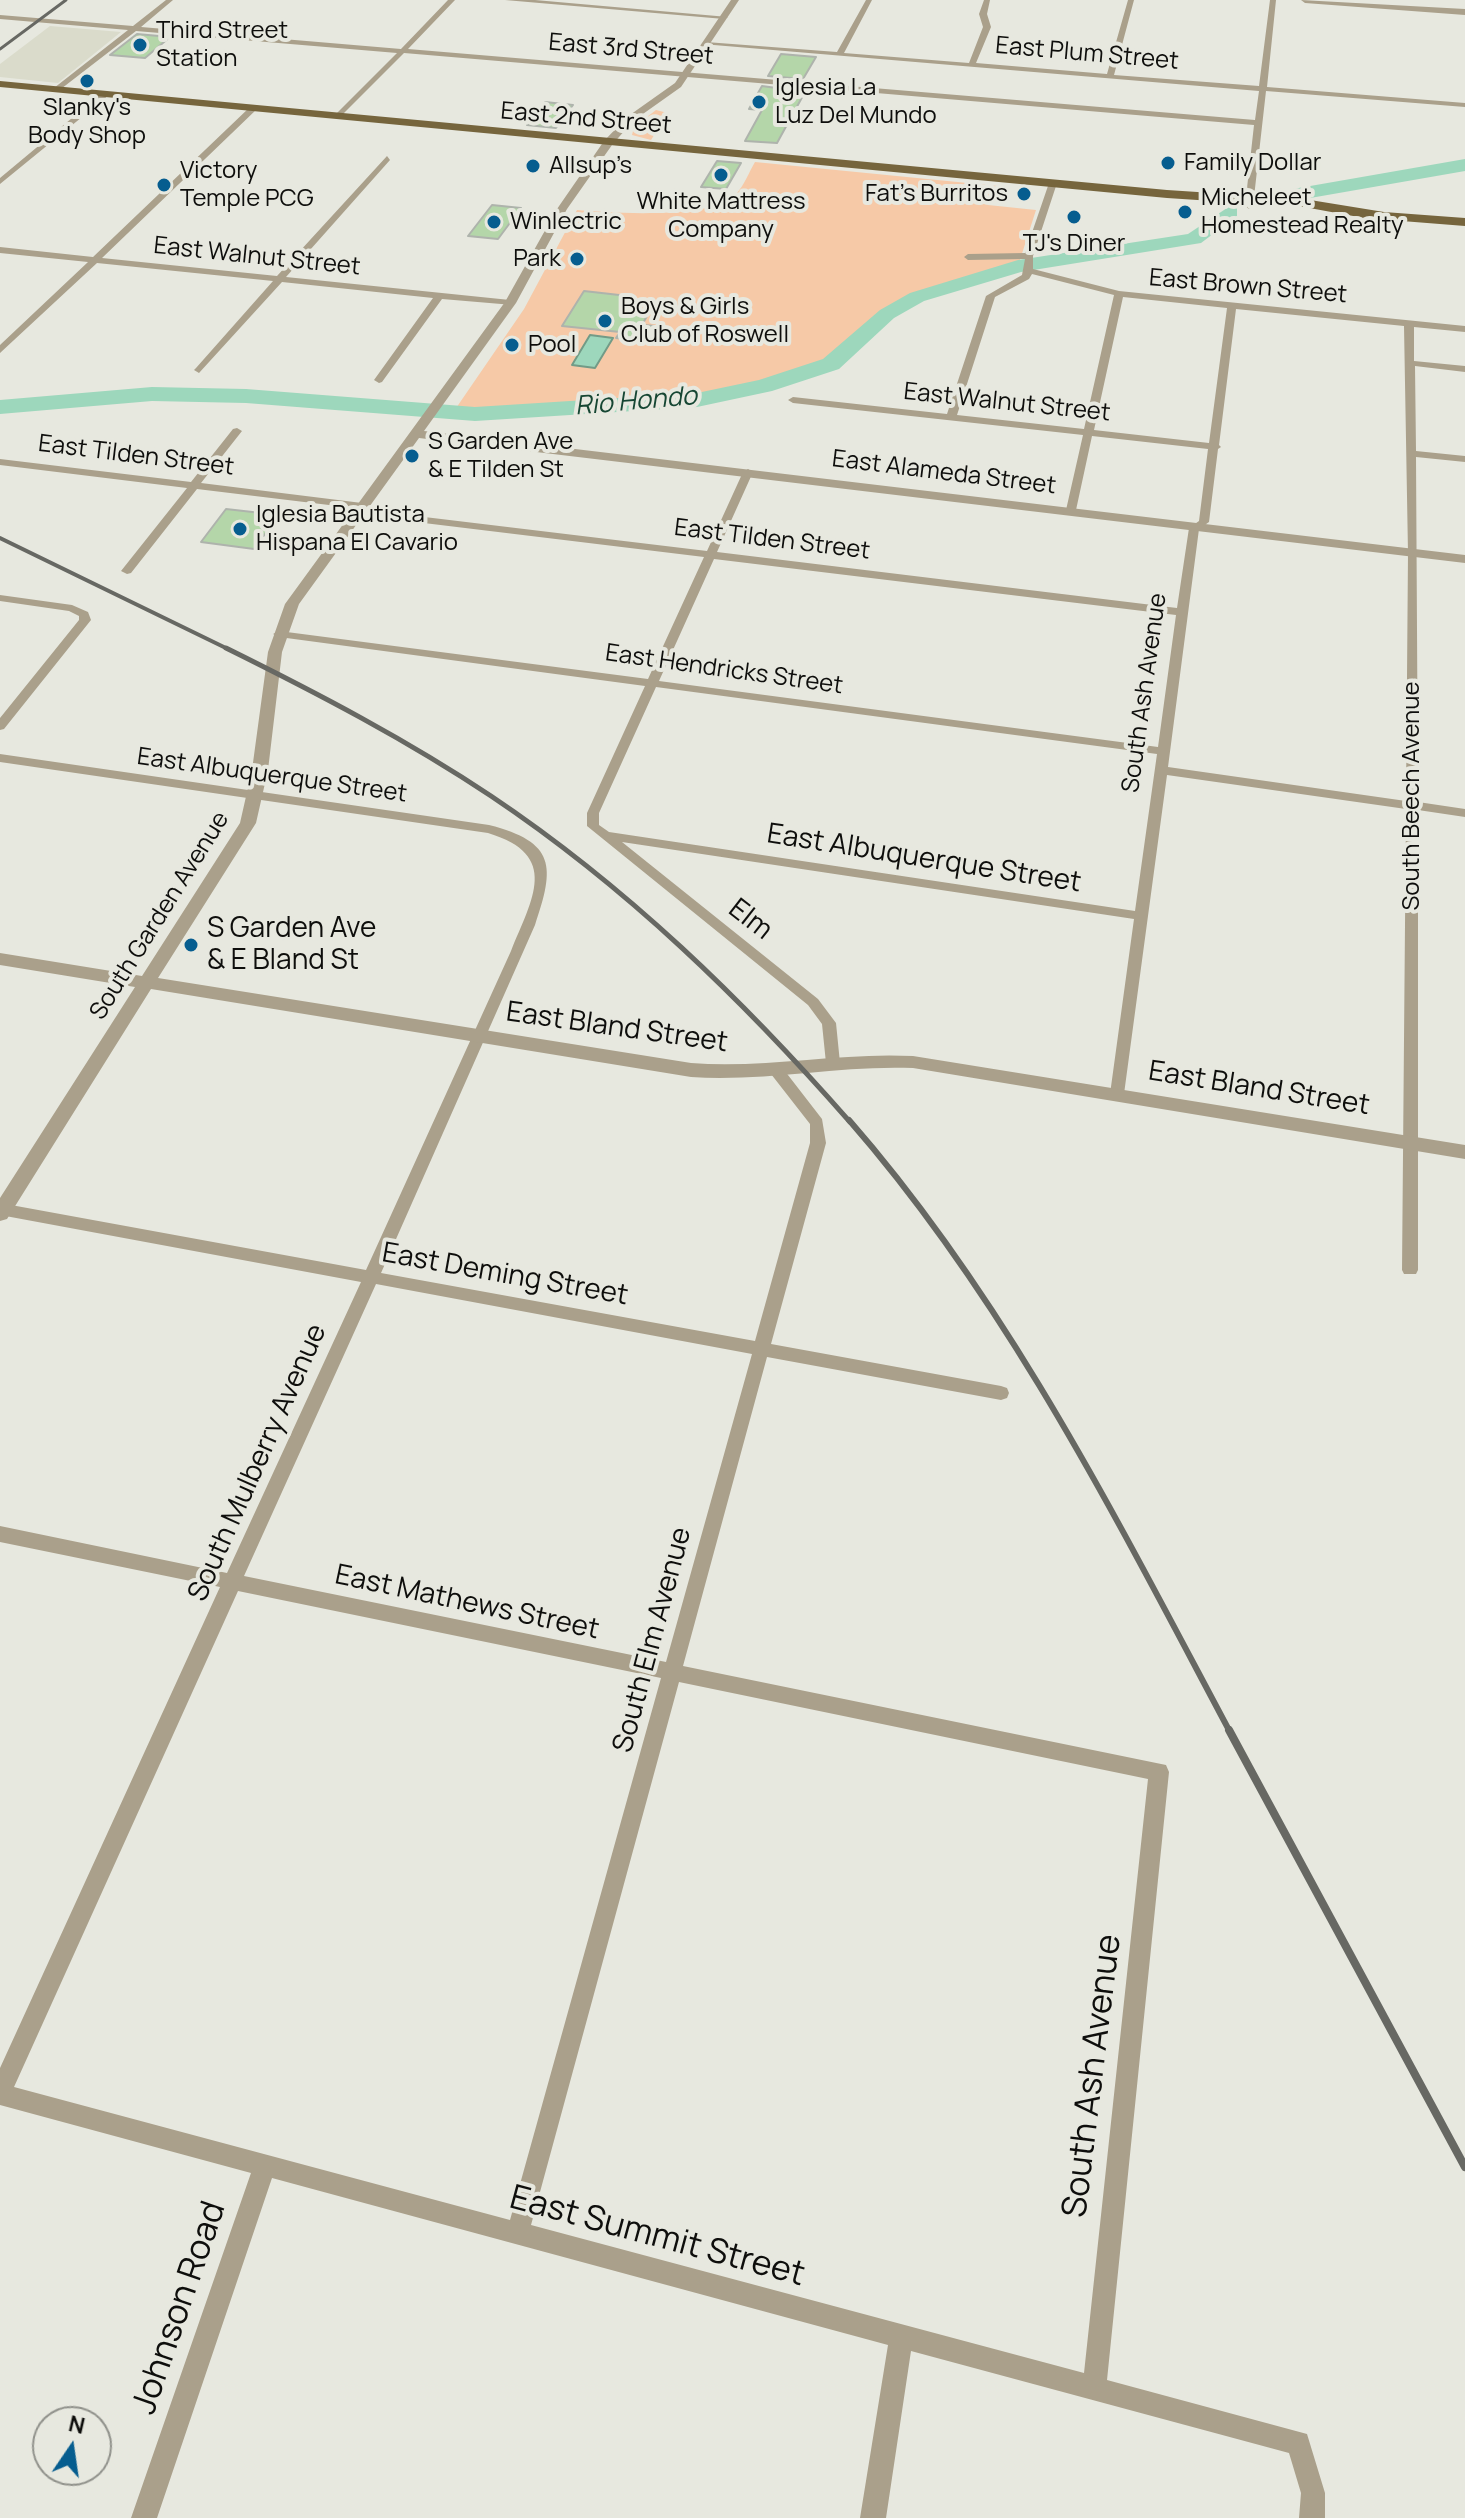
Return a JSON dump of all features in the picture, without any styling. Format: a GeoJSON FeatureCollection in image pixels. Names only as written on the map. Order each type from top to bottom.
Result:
{"type":"FeatureCollection","features":[{"type":"Feature","properties":{"kind":"main road","name":"East 2nd Street"},"geometry":{"type":"LineString","coordinates":[[0,84],[1465,222]]}},
{"type":"Feature","properties":{"kind":"street"},"geometry":{"type":"LineString","coordinates":[[57,90],[170,0]]}},
{"type":"Feature","properties":{"kind":"street"},"geometry":{"type":"LineString","coordinates":[[338,117],[452,0]]}},
{"type":"Feature","properties":{"kind":"street"},"geometry":{"type":"LineString","coordinates":[[508,0],[724,17]]}},
{"type":"Feature","properties":{"kind":"street","name":"South Garden Avenue"},"geometry":{"type":"LineString","coordinates":[[1,1211],[248,823],[256,796],[279,634],[292,604],[510,303],[556,221],[608,143],[626,123],[667,95],[686,75],[735,0]]}},
{"type":"Feature","properties":{"kind":"street"},"geometry":{"type":"LineString","coordinates":[[840,54],[869,0]]}},
{"type":"Feature","properties":{"kind":"street"},"geometry":{"type":"LineString","coordinates":[[972,65],[987,27],[983,14],[987,0]]}},
{"type":"Feature","properties":{"kind":"street"},"geometry":{"type":"LineString","coordinates":[[1110,76],[1131,0]]}},
{"type":"Feature","properties":{"kind":"street"},"geometry":{"type":"LineString","coordinates":[[1249,202],[1273,0]]}},
{"type":"Feature","properties":{"kind":"street"},"geometry":{"type":"LineString","coordinates":[[1305,0],[1465,12]]}},
{"type":"Feature","properties":{"kind":"street","name":"East 3rd Street"},"geometry":{"type":"LineString","coordinates":[[0,17],[1258,123]]}},
{"type":"Feature","properties":{"kind":"street","name":"East Plum Street"},"geometry":{"type":"LineString","coordinates":[[706,44],[1465,105]]}},
{"type":"Feature","properties":{"kind":"street"},"geometry":{"type":"LineString","coordinates":[[0,182],[105,95]]}},
{"type":"Feature","properties":{"kind":"street"},"geometry":{"type":"LineString","coordinates":[[0,350],[253,109]]}},
{"type":"Feature","properties":{"kind":"street"},"geometry":{"type":"LineString","coordinates":[[199,370],[387,158]]}},
{"type":"Feature","properties":{"kind":"street"},"geometry":{"type":"LineString","coordinates":[[951,417],[991,296],[1026,277],[1053,183]]}},
{"type":"Feature","properties":{"kind":"street","name":"East Walnut Street"},"geometry":{"type":"LineString","coordinates":[[0,250],[510,303]]}},
{"type":"Feature","properties":{"kind":"street","name":"East Brown Street"},"geometry":{"type":"LineString","coordinates":[[968,257],[1028,264],[1119,294],[1465,329]]}},
{"type":"Feature","properties":{"kind":"street"},"geometry":{"type":"LineString","coordinates":[[1071,510],[1119,294]]}},
{"type":"Feature","properties":{"kind":"street"},"geometry":{"type":"LineString","coordinates":[[379,380],[439,296]]}},
{"type":"Feature","properties":{"kind":"street","name":"South Ash Avenue"},"geometry":{"type":"LineString","coordinates":[[1117,1094],[1181,612],[1194,528],[1204,522],[1232,305]]}},
{"type":"Feature","properties":{"kind":"street","name":"South Beech Avenue"},"geometry":{"type":"LineString","coordinates":[[1409,323],[1413,553],[1410,1270]]}},
{"type":"Feature","properties":{"kind":"street"},"geometry":{"type":"LineString","coordinates":[[1409,363],[1465,369]]}},
{"type":"Feature","properties":{"kind":"street","name":"East Walnut Street"},"geometry":{"type":"LineString","coordinates":[[793,400],[1216,447]]}},
{"type":"Feature","properties":{"kind":"street","name":"East Alameda Street"},"geometry":{"type":"LineString","coordinates":[[422,428],[748,472],[1465,559]]}},
{"type":"Feature","properties":{"kind":"street"},"geometry":{"type":"LineString","coordinates":[[127,571],[237,431]]}},
{"type":"Feature","properties":{"kind":"street"},"geometry":{"type":"LineString","coordinates":[[1411,453],[1465,459]]}},
{"type":"Feature","properties":{"kind":"street","name":"East Tilden Street"},"geometry":{"type":"LineString","coordinates":[[0,462],[196,485],[710,555],[1181,612]]}},
{"type":"Feature","properties":{"kind":"street"},"geometry":{"type":"LineString","coordinates":[[604,835],[593,826],[593,813],[748,472]]}},
{"type":"Feature","properties":{"kind":"street"},"geometry":{"type":"LineString","coordinates":[[0,598],[72,608],[84,614],[83,626],[0,726]]}},
{"type":"Feature","properties":{"kind":"street","name":"East Hendricks Street"},"geometry":{"type":"LineString","coordinates":[[279,634],[1163,751]]}},
{"type":"Feature","properties":{"kind":"street","name":"East Albuquerque Street"},"geometry":{"type":"LineString","coordinates":[[0,758],[489,829],[512,837],[532,852]]}},
{"type":"Feature","properties":{"kind":"street"},"geometry":{"type":"LineString","coordinates":[[1161,770],[1465,813]]}},
{"type":"Feature","properties":{"kind":"street","name":"East Albuquerque Street"},"geometry":{"type":"LineString","coordinates":[[604,835],[1141,916]]}},
{"type":"Feature","properties":{"kind":"street","name":"Elm"},"geometry":{"type":"LineString","coordinates":[[604,835],[813,1002],[829,1023],[833,1063]]}},
{"type":"Feature","properties":{"kind":"street","name":"South Mulberry Avenue"},"geometry":{"type":"LineString","coordinates":[[0,2093],[480,1037],[541,888],[542,868],[532,852]]}},
{"type":"Feature","properties":{"kind":"street","name":"East Bland Street"},"geometry":{"type":"LineString","coordinates":[[0,959],[706,1072],[776,1070],[833,1063],[913,1062],[1465,1152]]}},
{"type":"Feature","properties":{"kind":"street","name":"South Elm Avenue"},"geometry":{"type":"LineString","coordinates":[[517,2235],[819,1133],[812,1113],[776,1070]]}},
{"type":"Feature","properties":{"kind":"street","name":"East Deming Street"},"geometry":{"type":"LineString","coordinates":[[1,1211],[1001,1393]]}},
{"type":"Feature","properties":{"kind":"street","name":"East Mathews Street"},"geometry":{"type":"LineString","coordinates":[[0,1534],[1159,1772]]}},
{"type":"Feature","properties":{"kind":"street","name":"South Ash Avenue"},"geometry":{"type":"LineString","coordinates":[[1094,2388],[1159,1772]]}},
{"type":"Feature","properties":{"kind":"street","name":"East Summit Street"},"geometry":{"type":"LineString","coordinates":[[0,2093],[517,2235],[1298,2443],[1313,2493],[1312,2518]]}},
{"type":"Feature","properties":{"kind":"street","name":"Johnson Road"},"geometry":{"type":"LineString","coordinates":[[144,2518],[265,2166]]}},
{"type":"Feature","properties":{"kind":"street"},"geometry":{"type":"LineString","coordinates":[[873,2518],[901,2338]]}},
{"type":"Feature","properties":{"kind":"shaded area"},"geometry":{"type":"Polygon","coordinates":[[[50,26],[121,32],[58,83],[0,77],[0,64],[50,26]]]}},
{"type":"Feature","properties":{"kind":"shaded area"},"geometry":{"type":"Polygon","coordinates":[[[656,110],[668,113],[651,140],[632,135],[634,127],[656,110]]]}},
{"type":"Feature","properties":{"kind":"shaded area"},"geometry":{"type":"Polygon","coordinates":[[[755,162],[998,186],[988,205],[1036,210],[1018,266],[917,297],[887,314],[831,364],[764,386],[669,403],[452,414],[524,309],[577,210],[660,213],[706,208],[736,194],[755,162]]]}},
{"type":"Feature","properties":{"kind":"shaded area"},"geometry":{"type":"Polygon","coordinates":[[[590,335],[613,338],[595,368],[572,365],[590,335]]]}},
{"type":"Feature","properties":{"kind":"building","name":"Third Street Station"},"geometry":{"type":"Polygon","coordinates":[[[137,34],[170,37],[145,58],[110,55],[137,34]]]}},
{"type":"Feature","properties":{"kind":"building","name":"Iglesia La Luz Del Mundo"},"geometry":{"type":"Polygon","coordinates":[[[781,54],[816,57],[803,79],[768,76],[781,54]]]}},
{"type":"Feature","properties":{"kind":"building"},"geometry":{"type":"Polygon","coordinates":[[[762,86],[805,92],[777,143],[745,141],[762,110],[749,109],[762,86]]]}},
{"type":"Feature","properties":{"kind":"building"},"geometry":{"type":"Polygon","coordinates":[[[545,102],[573,105],[556,128],[527,125],[545,102]]]}},
{"type":"Feature","properties":{"kind":"building","name":"White Mattress Company"},"geometry":{"type":"Polygon","coordinates":[[[717,161],[741,163],[726,189],[701,187],[717,161]]]}},
{"type":"Feature","properties":{"kind":"building","name":"Winlectric"},"geometry":{"type":"Polygon","coordinates":[[[492,205],[521,208],[498,239],[468,236],[492,205]]]}},
{"type":"Feature","properties":{"kind":"building","name":"Boys & Girls Club of Roswell"},"geometry":{"type":"Polygon","coordinates":[[[584,291],[628,296],[622,305],[641,307],[637,315],[647,316],[642,325],[656,326],[647,342],[616,338],[620,332],[562,326],[584,291]]]}},
{"type":"Feature","properties":{"kind":"building","name":"Iglesia Bautista Hispana El Cavario"},"geometry":{"type":"Polygon","coordinates":[[[226,509],[279,515],[254,549],[201,542],[226,509]]]}},
{"type":"Feature","properties":{"kind":"waterway","name":"Rio Hondo"},"geometry":{"type":"LineString","coordinates":[[1293,195],[1465,165]]}},
{"type":"Feature","properties":{"kind":"waterway","name":"Rio Hondo"},"geometry":{"type":"LineString","coordinates":[[0,407],[152,394],[246,396],[414,412],[475,414],[697,400],[764,386],[831,364],[887,314],[917,297],[1018,266],[1194,239],[1230,212]]}},
{"type":"Feature","properties":{"kind":"railway"},"geometry":{"type":"LineString","coordinates":[[0,49],[66,0]]}},
{"type":"Feature","properties":{"kind":"railway"},"geometry":{"type":"LineString","coordinates":[[0,538],[228,649]]}},
{"type":"Feature","properties":{"kind":"railway"},"geometry":{"type":"LineString","coordinates":[[228,649],[394,736],[459,775],[541,831],[681,947],[768,1032],[850,1122]]}},
{"type":"Feature","properties":{"kind":"railway"},"geometry":{"type":"LineString","coordinates":[[849,1120],[960,1263],[1010,1338],[1102,1493],[1230,1732]]}},
{"type":"Feature","properties":{"kind":"railway"},"geometry":{"type":"LineString","coordinates":[[1229,1730],[1465,2167]]}},
{"type":"Feature","properties":{"kind":"place","name":"Third Street Station"},"geometry":{"type":"Point","coordinates":[140,45]}},
{"type":"Feature","properties":{"kind":"place","name":"Slanky's Body Shop"},"geometry":{"type":"Point","coordinates":[87,81]}},
{"type":"Feature","properties":{"kind":"place","name":"Iglesia La Luz Del Mundo"},"geometry":{"type":"Point","coordinates":[759,102]}},
{"type":"Feature","properties":{"kind":"place","name":"Family Dollar"},"geometry":{"type":"Point","coordinates":[1168,163]}},
{"type":"Feature","properties":{"kind":"place","name":"Allsup’s"},"geometry":{"type":"Point","coordinates":[533,166]}},
{"type":"Feature","properties":{"kind":"place","name":"White Mattress Company"},"geometry":{"type":"Point","coordinates":[721,175]}},
{"type":"Feature","properties":{"kind":"place","name":"Victory Temple PCG"},"geometry":{"type":"Point","coordinates":[164,185]}},
{"type":"Feature","properties":{"kind":"place","name":"Fat’s Burritos"},"geometry":{"type":"Point","coordinates":[1024,194]}},
{"type":"Feature","properties":{"kind":"place","name":"Micheleet Homestead Realty"},"geometry":{"type":"Point","coordinates":[1185,212]}},
{"type":"Feature","properties":{"kind":"place","name":"TJ's Diner"},"geometry":{"type":"Point","coordinates":[1074,217]}},
{"type":"Feature","properties":{"kind":"place","name":"Winlectric"},"geometry":{"type":"Point","coordinates":[494,222]}},
{"type":"Feature","properties":{"kind":"place","name":"Park"},"geometry":{"type":"Point","coordinates":[577,259]}},
{"type":"Feature","properties":{"kind":"place","name":"Boys & Girls Club of Roswell"},"geometry":{"type":"Point","coordinates":[605,321]}},
{"type":"Feature","properties":{"kind":"place","name":"Pool"},"geometry":{"type":"Point","coordinates":[512,345]}},
{"type":"Feature","properties":{"kind":"place","name":"S Garden Ave & E Tilden St"},"geometry":{"type":"Point","coordinates":[412,456]}},
{"type":"Feature","properties":{"kind":"place","name":"Iglesia Bautista Hispana El Cavario"},"geometry":{"type":"Point","coordinates":[240,529]}},
{"type":"Feature","properties":{"kind":"place","name":"S Garden Ave & E Bland St"},"geometry":{"type":"Point","coordinates":[191,945]}}]}
